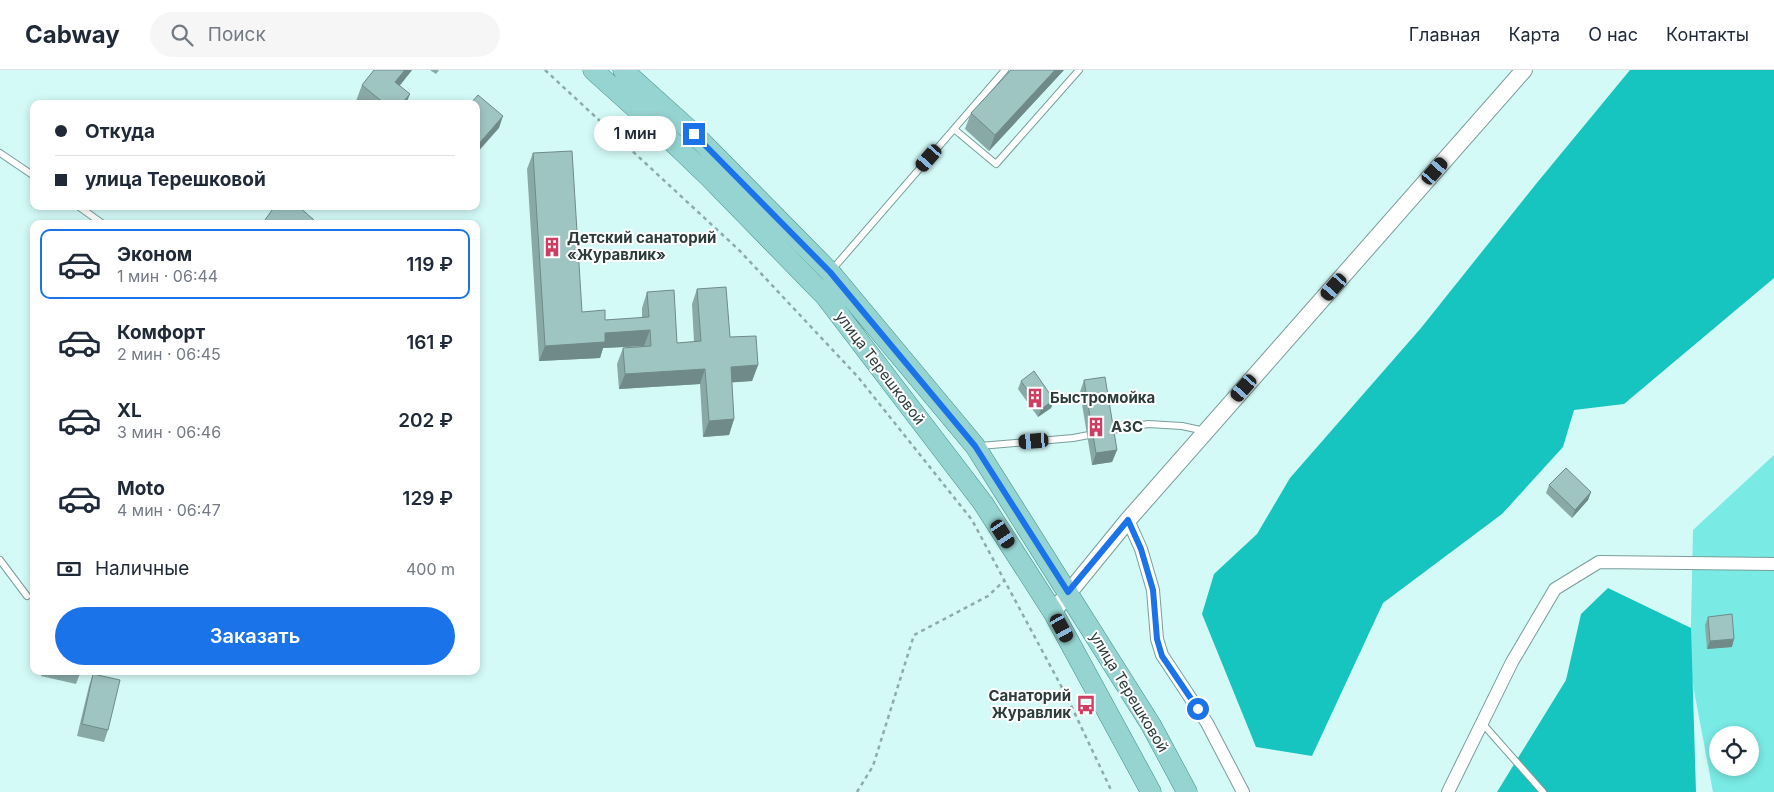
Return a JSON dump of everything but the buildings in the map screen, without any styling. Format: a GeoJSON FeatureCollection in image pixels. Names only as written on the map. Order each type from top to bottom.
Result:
{"type":"FeatureCollection","features":[{"type":"Feature","properties":{"kind":"main road","name":"улица Терешковой"},"geometry":{"type":"LineString","coordinates":[[593,70],[663,132],[825,296],[983,502],[1053,612],[1151,792]]}},
{"type":"Feature","properties":{"kind":"main road","name":"улица Терешковой"},"geometry":{"type":"LineString","coordinates":[[623,70],[694,134],[830,272],[975,446],[1151,725],[1187,792]]}},
{"type":"Feature","properties":{"kind":"street"},"geometry":{"type":"LineString","coordinates":[[1053,612],[1128,520],[1524,70]]}},
{"type":"Feature","properties":{"kind":"street"},"geometry":{"type":"LineString","coordinates":[[1128,520],[1141,549],[1153,590],[1157,639],[1162,656],[1207,723],[1243,792]]}},
{"type":"Feature","properties":{"kind":"street"},"geometry":{"type":"LineString","coordinates":[[1448,792],[1512,662],[1555,588],[1599,562],[1774,564]]}},
{"type":"Feature","properties":{"kind":"lane"},"geometry":{"type":"LineString","coordinates":[[830,272],[1005,70]]}},
{"type":"Feature","properties":{"kind":"lane"},"geometry":{"type":"LineString","coordinates":[[954,129],[996,164],[1080,70]]}},
{"type":"Feature","properties":{"kind":"lane"},"geometry":{"type":"LineString","coordinates":[[0,153],[30,173]]}},
{"type":"Feature","properties":{"kind":"lane"},"geometry":{"type":"LineString","coordinates":[[84,210],[98,220]]}},
{"type":"Feature","properties":{"kind":"lane"},"geometry":{"type":"LineString","coordinates":[[975,446],[1073,438],[1148,424],[1182,426],[1206,431]]}},
{"type":"Feature","properties":{"kind":"lane"},"geometry":{"type":"LineString","coordinates":[[0,560],[26,596]]}},
{"type":"Feature","properties":{"kind":"lane"},"geometry":{"type":"LineString","coordinates":[[1482,723],[1543,792]]}},
{"type":"Feature","properties":{"kind":"path"},"geometry":{"type":"LineString","coordinates":[[545,70],[735,247],[858,377],[972,520],[1067,697],[1112,792]]}},
{"type":"Feature","properties":{"kind":"path"},"geometry":{"type":"LineString","coordinates":[[857,792],[873,766],[914,635],[988,596],[1004,581]]}},
{"type":"Feature","properties":{"kind":"shaded area"},"geometry":{"type":"Polygon","coordinates":[[[1630,70],[1774,70],[1774,278],[1624,404],[1574,410],[1563,447],[1502,514],[1383,603],[1312,756],[1256,747],[1202,614],[1214,574],[1257,534],[1290,478],[1421,328],[1630,70]]]}},
{"type":"Feature","properties":{"kind":"shaded area"},"geometry":{"type":"Polygon","coordinates":[[[1774,455],[1774,792],[1713,792],[1710,776],[1759,776],[1759,726],[1709,726],[1709,771],[1690,669],[1693,530],[1774,455]]]}},
{"type":"Feature","properties":{"kind":"shaded area"},"geometry":{"type":"Polygon","coordinates":[[[1608,588],[1691,628],[1696,792],[1497,792],[1566,680],[1581,614],[1608,588]]]}},
{"type":"Feature","properties":{"kind":"place","name":"Детский санаторий «Журавлик»"},"geometry":{"type":"Point","coordinates":[552,247]}},
{"type":"Feature","properties":{"kind":"place","name":"Быстромойка"},"geometry":{"type":"Point","coordinates":[1035,398]}},
{"type":"Feature","properties":{"kind":"place","name":"АЗС"},"geometry":{"type":"Point","coordinates":[1096,427]}},
{"type":"Feature","properties":{"kind":"place","name":"Санаторий Журавлик"},"geometry":{"type":"Point","coordinates":[1086,705]}},
{"type":"Feature","properties":{"kind":"route"},"geometry":{"type":"LineString","coordinates":[[694,134],[830,272],[975,446],[1068,592],[1128,520],[1141,549],[1153,590],[1157,639],[1162,656],[1198,709]]}}]}
